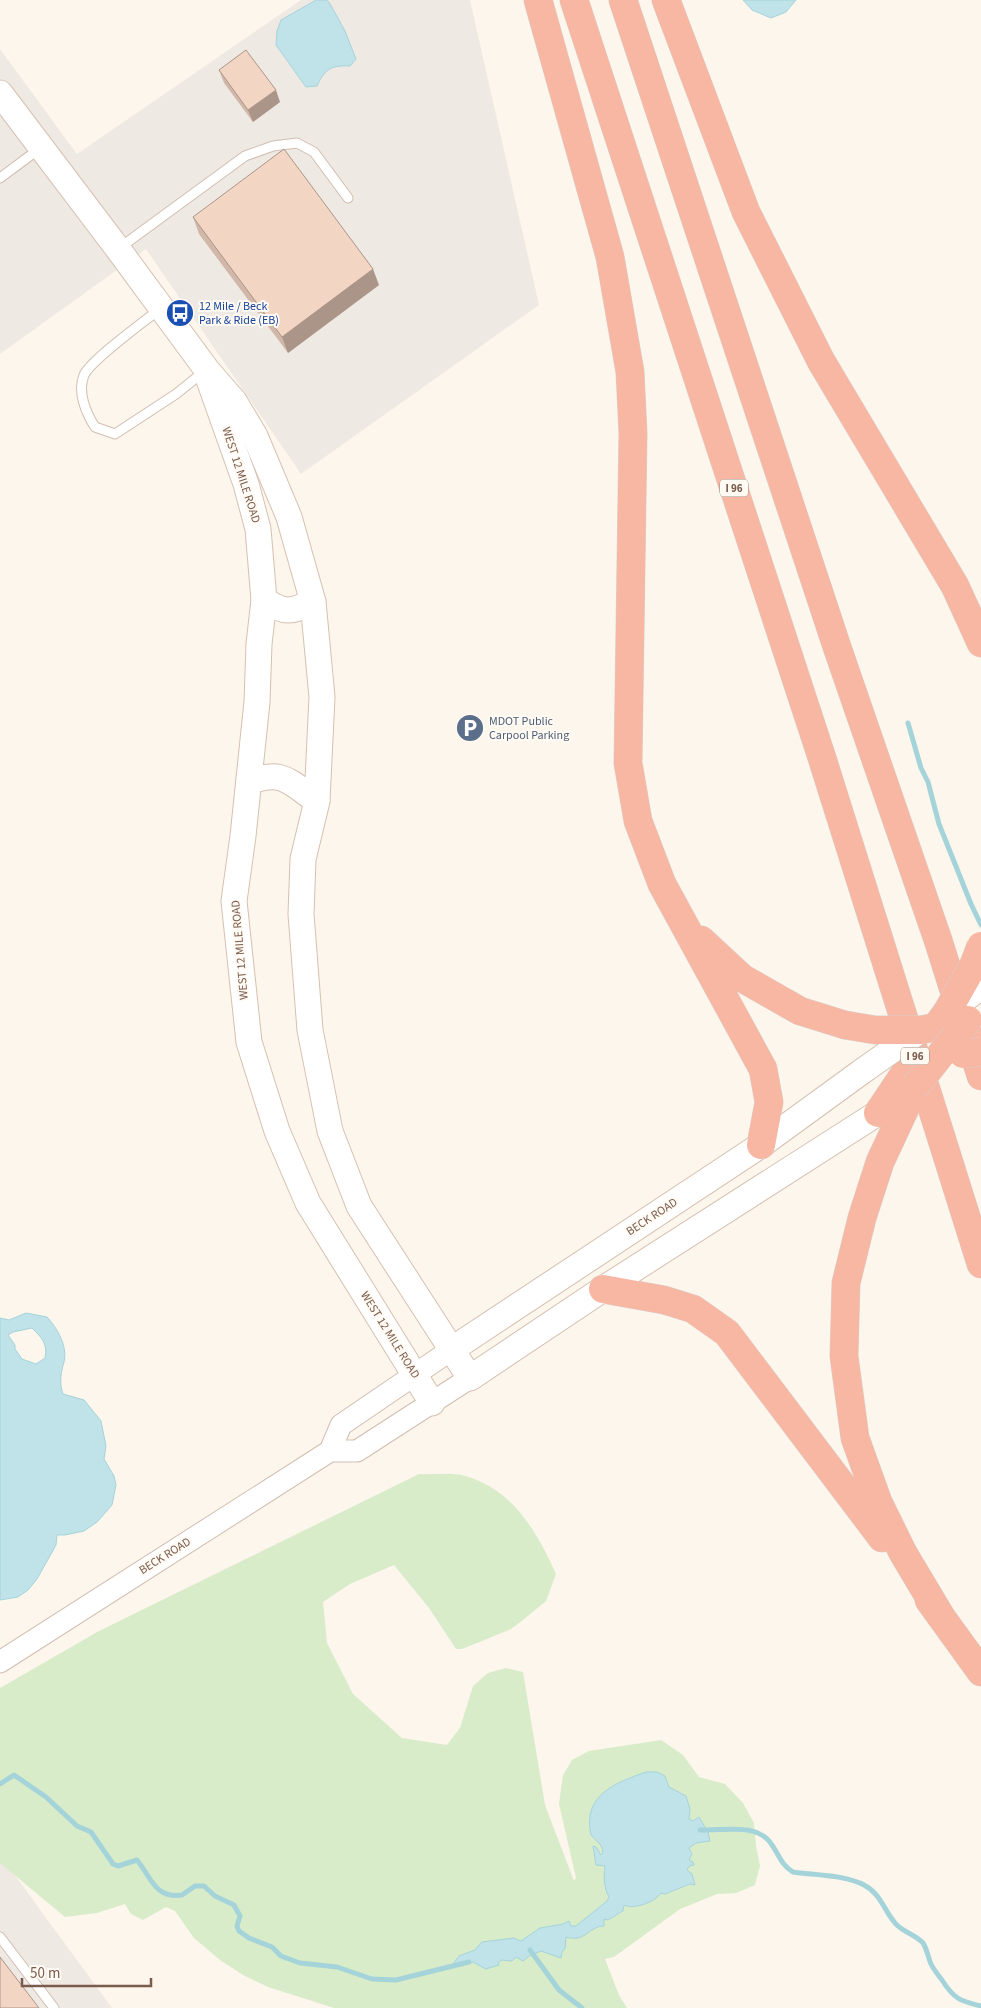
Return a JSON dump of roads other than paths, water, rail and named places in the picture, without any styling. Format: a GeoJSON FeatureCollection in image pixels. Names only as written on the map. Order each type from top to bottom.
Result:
{"type":"FeatureCollection","features":[{"type":"Feature","properties":{"kind":"highway"},"geometry":{"type":"LineString","coordinates":[[538,0],[610,257],[630,372],[633,442],[628,762],[638,821],[662,884],[763,1069],[769,1102],[761,1145]]}},
{"type":"Feature","properties":{"kind":"highway","name":"I 96"},"geometry":{"type":"LineString","coordinates":[[574,0],[819,749],[981,1264]]}},
{"type":"Feature","properties":{"kind":"highway"},"geometry":{"type":"LineString","coordinates":[[623,0],[837,647],[938,940],[981,1076]]}},
{"type":"Feature","properties":{"kind":"highway"},"geometry":{"type":"LineString","coordinates":[[666,0],[746,212],[821,361],[955,586],[981,644]]}},
{"type":"Feature","properties":{"kind":"highway"},"geometry":{"type":"LineString","coordinates":[[662,884],[699,938],[742,978],[800,1011],[845,1025],[875,1030],[955,1034]]}},
{"type":"Feature","properties":{"kind":"highway"},"geometry":{"type":"LineString","coordinates":[[940,1614],[903,1553],[878,1502],[855,1438],[844,1356],[846,1283],[862,1218],[880,1162],[915,1088],[955,1034],[974,964],[981,946]]}},
{"type":"Feature","properties":{"kind":"highway"},"geometry":{"type":"LineString","coordinates":[[864,1070],[955,1034]]}},
{"type":"Feature","properties":{"kind":"highway"},"geometry":{"type":"LineString","coordinates":[[878,1113],[955,1034]]}},
{"type":"Feature","properties":{"kind":"highway"},"geometry":{"type":"LineString","coordinates":[[604,1289],[664,1300],[693,1308],[727,1333],[940,1614],[981,1672]]}},
{"type":"Feature","properties":{"kind":"main road","name":"WEST 12 MILE ROAD"},"geometry":{"type":"LineString","coordinates":[[0,92],[207,370],[234,401],[256,436],[289,517],[313,602],[322,697],[317,801],[303,859],[301,914],[310,1030],[330,1131],[360,1206],[450,1350],[470,1378]]}},
{"type":"Feature","properties":{"kind":"main road","name":"WEST 12 MILE ROAD"},"geometry":{"type":"LineString","coordinates":[[207,370],[211,388],[246,484],[258,529],[264,600],[249,782],[234,901],[249,1042],[277,1131],[308,1203],[432,1403]]}},
{"type":"Feature","properties":{"kind":"main road"},"geometry":{"type":"LineString","coordinates":[[264,600],[280,610],[294,611],[313,602]]}},
{"type":"Feature","properties":{"kind":"main road"},"geometry":{"type":"LineString","coordinates":[[249,782],[265,776],[278,776],[317,801]]}},
{"type":"Feature","properties":{"kind":"main road"},"geometry":{"type":"LineString","coordinates":[[955,1034],[981,987]]}},
{"type":"Feature","properties":{"kind":"main road","name":"BECK ROAD"},"geometry":{"type":"LineString","coordinates":[[450,1350],[761,1145],[864,1070]]}},
{"type":"Feature","properties":{"kind":"main road"},"geometry":{"type":"LineString","coordinates":[[470,1378],[915,1088]]}},
{"type":"Feature","properties":{"kind":"street","name":"BECK ROAD"},"geometry":{"type":"LineString","coordinates":[[0,1662],[330,1451],[341,1425],[450,1350]]}},
{"type":"Feature","properties":{"kind":"street"},"geometry":{"type":"LineString","coordinates":[[330,1451],[357,1451],[470,1378]]}},
{"type":"Feature","properties":{"kind":"lane"},"geometry":{"type":"LineString","coordinates":[[118,249],[245,156],[273,146],[297,143],[314,152],[348,198]]}},
{"type":"Feature","properties":{"kind":"lane"},"geometry":{"type":"LineString","coordinates":[[0,178],[41,147]]}},
{"type":"Feature","properties":{"kind":"lane"},"geometry":{"type":"LineString","coordinates":[[161,308],[94,363],[84,375],[82,388],[84,404],[95,427],[115,434],[176,394],[207,370]]}},
{"type":"Feature","properties":{"kind":"lane"},"geometry":{"type":"LineString","coordinates":[[0,1937],[54,2008]]}},
{"type":"Feature","properties":{"kind":"water"},"geometry":{"type":"Polygon","coordinates":[[[316,0],[326,0],[329,2],[345,31],[356,59],[350,66],[338,66],[329,69],[317,86],[306,87],[276,45],[277,31],[281,20],[316,0]]]}},
{"type":"Feature","properties":{"kind":"water"},"geometry":{"type":"Polygon","coordinates":[[[743,0],[796,0],[786,12],[771,18],[752,10],[743,0]]]}},
{"type":"Feature","properties":{"kind":"water"},"geometry":{"type":"Polygon","coordinates":[[[26,1313],[47,1317],[54,1326],[61,1338],[65,1356],[61,1378],[63,1394],[84,1400],[101,1421],[106,1446],[104,1459],[114,1476],[116,1485],[112,1505],[97,1522],[84,1531],[57,1535],[56,1545],[37,1579],[28,1590],[18,1597],[0,1600],[0,1318],[9,1320],[26,1313]],[[32,1328],[8,1335],[22,1359],[36,1364],[45,1358],[46,1349],[41,1338],[32,1328]]]}},
{"type":"Feature","properties":{"kind":"water"},"geometry":{"type":"Polygon","coordinates":[[[646,1772],[657,1772],[665,1776],[669,1787],[686,1796],[690,1809],[689,1819],[693,1821],[699,1817],[708,1832],[710,1841],[696,1843],[689,1848],[692,1854],[689,1860],[694,1865],[689,1866],[687,1870],[692,1874],[695,1885],[690,1884],[665,1894],[661,1893],[654,1899],[639,1906],[624,1905],[623,1911],[608,1920],[604,1919],[604,1926],[598,1927],[578,1938],[566,1937],[565,1949],[562,1952],[561,1958],[541,1951],[523,1961],[516,1957],[512,1961],[502,1960],[498,1963],[499,1965],[486,1969],[473,1962],[454,1968],[453,1964],[459,1956],[475,1950],[482,1942],[514,1938],[521,1941],[540,1928],[563,1924],[569,1921],[571,1926],[576,1926],[607,1901],[609,1897],[605,1886],[605,1866],[596,1865],[593,1846],[596,1847],[601,1855],[603,1853],[600,1845],[591,1835],[591,1810],[596,1800],[613,1786],[646,1772]]]}},
{"type":"Feature","properties":{"kind":"waterway"},"geometry":{"type":"LineString","coordinates":[[908,723],[921,768],[928,782],[939,824],[981,925]]}},
{"type":"Feature","properties":{"kind":"waterway"},"geometry":{"type":"LineString","coordinates":[[0,1784],[14,1775],[46,1797],[77,1826],[91,1832],[113,1864],[118,1866],[137,1860],[155,1885],[166,1894],[182,1895],[195,1886],[204,1886],[215,1896],[234,1905],[240,1916],[237,1926],[239,1931],[249,1938],[272,1947],[281,1956],[300,1963],[337,1967],[372,1979],[396,1980],[469,1962]]}},
{"type":"Feature","properties":{"kind":"waterway"},"geometry":{"type":"LineString","coordinates":[[700,1830],[739,1829],[758,1833],[766,1838],[783,1863],[793,1872],[848,1879],[869,1888],[878,1897],[898,1926],[923,1943],[932,1966],[950,1991],[963,2001],[981,2006]]}},
{"type":"Feature","properties":{"kind":"waterway"},"geometry":{"type":"LineString","coordinates":[[530,1950],[559,1990],[582,2008]]}},
{"type":"Feature","properties":{"kind":"place","name":"12 Mile / Beck Park & Ride (EB)"},"geometry":{"type":"Point","coordinates":[180,313]}},
{"type":"Feature","properties":{"kind":"place","name":"MDOT Public Carpool Parking"},"geometry":{"type":"Point","coordinates":[470,728]}}]}
